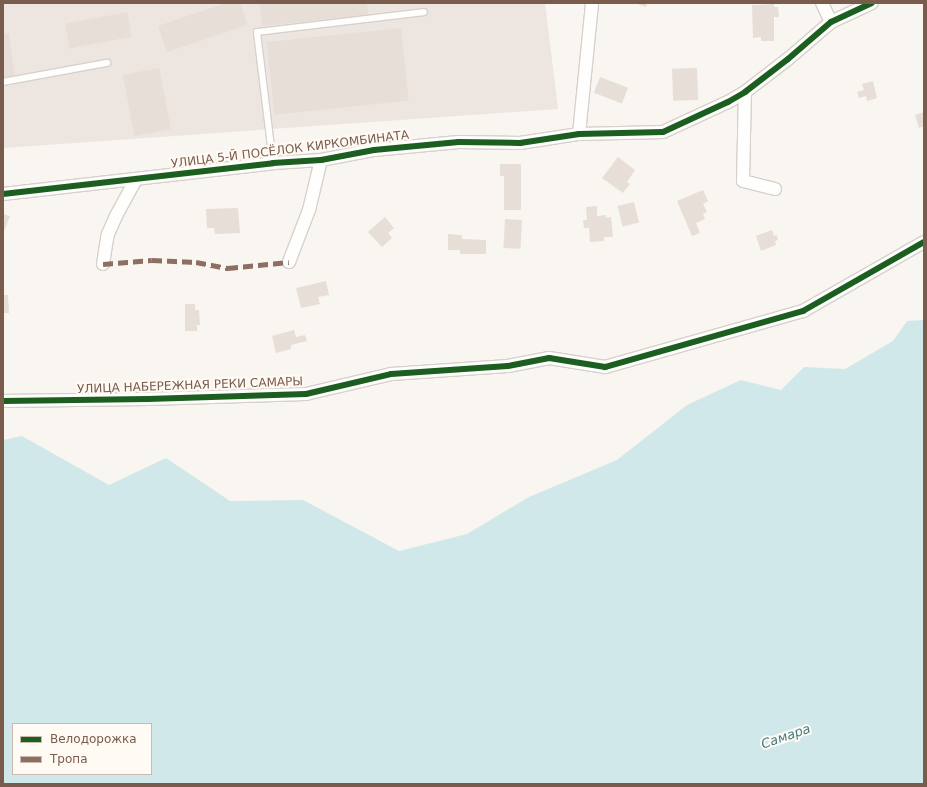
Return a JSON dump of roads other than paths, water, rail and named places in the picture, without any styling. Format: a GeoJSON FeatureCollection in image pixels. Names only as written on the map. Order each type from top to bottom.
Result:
{"type":"FeatureCollection","features":[{"type":"Feature","properties":{"kind":"street"},"geometry":{"type":"LineString","coordinates":[[579,134],[592,3]]}},
{"type":"Feature","properties":{"kind":"street"},"geometry":{"type":"LineString","coordinates":[[822,3],[831,22]]}},
{"type":"Feature","properties":{"kind":"street","name":"УЛИЦА 5-Й ПОСЁЛОК КИРКОМБИНАТА"},"geometry":{"type":"LineString","coordinates":[[3,194],[274,163],[321,160],[374,150],[460,142],[520,143],[579,134],[664,132],[728,102],[745,92],[831,22],[872,3]]}},
{"type":"Feature","properties":{"kind":"street"},"geometry":{"type":"LineString","coordinates":[[745,92],[743,181],[775,189]]}},
{"type":"Feature","properties":{"kind":"street"},"geometry":{"type":"LineString","coordinates":[[289,262],[309,210],[321,160]]}},
{"type":"Feature","properties":{"kind":"street"},"geometry":{"type":"LineString","coordinates":[[103,264],[108,234],[136,179]]}},
{"type":"Feature","properties":{"kind":"street","name":"УЛИЦА НАБЕРЕЖНАЯ РЕКИ САМАРЫ"},"geometry":{"type":"LineString","coordinates":[[3,401],[148,400],[306,394],[391,374],[508,366],[549,358],[605,367],[803,311],[924,242]]}},
{"type":"Feature","properties":{"kind":"lane"},"geometry":{"type":"LineString","coordinates":[[274,163],[257,32],[424,12]]}},
{"type":"Feature","properties":{"kind":"lane"},"geometry":{"type":"LineString","coordinates":[[3,82],[107,64]]}},
{"type":"Feature","properties":{"kind":"water","name":"Самара"},"geometry":{"type":"Polygon","coordinates":[[[924,320],[924,784],[3,784],[3,440],[22,436],[109,485],[166,458],[230,501],[303,500],[399,551],[467,534],[529,497],[617,460],[687,405],[741,380],[781,390],[804,367],[845,369],[893,341],[907,321],[924,320]]]}}]}
